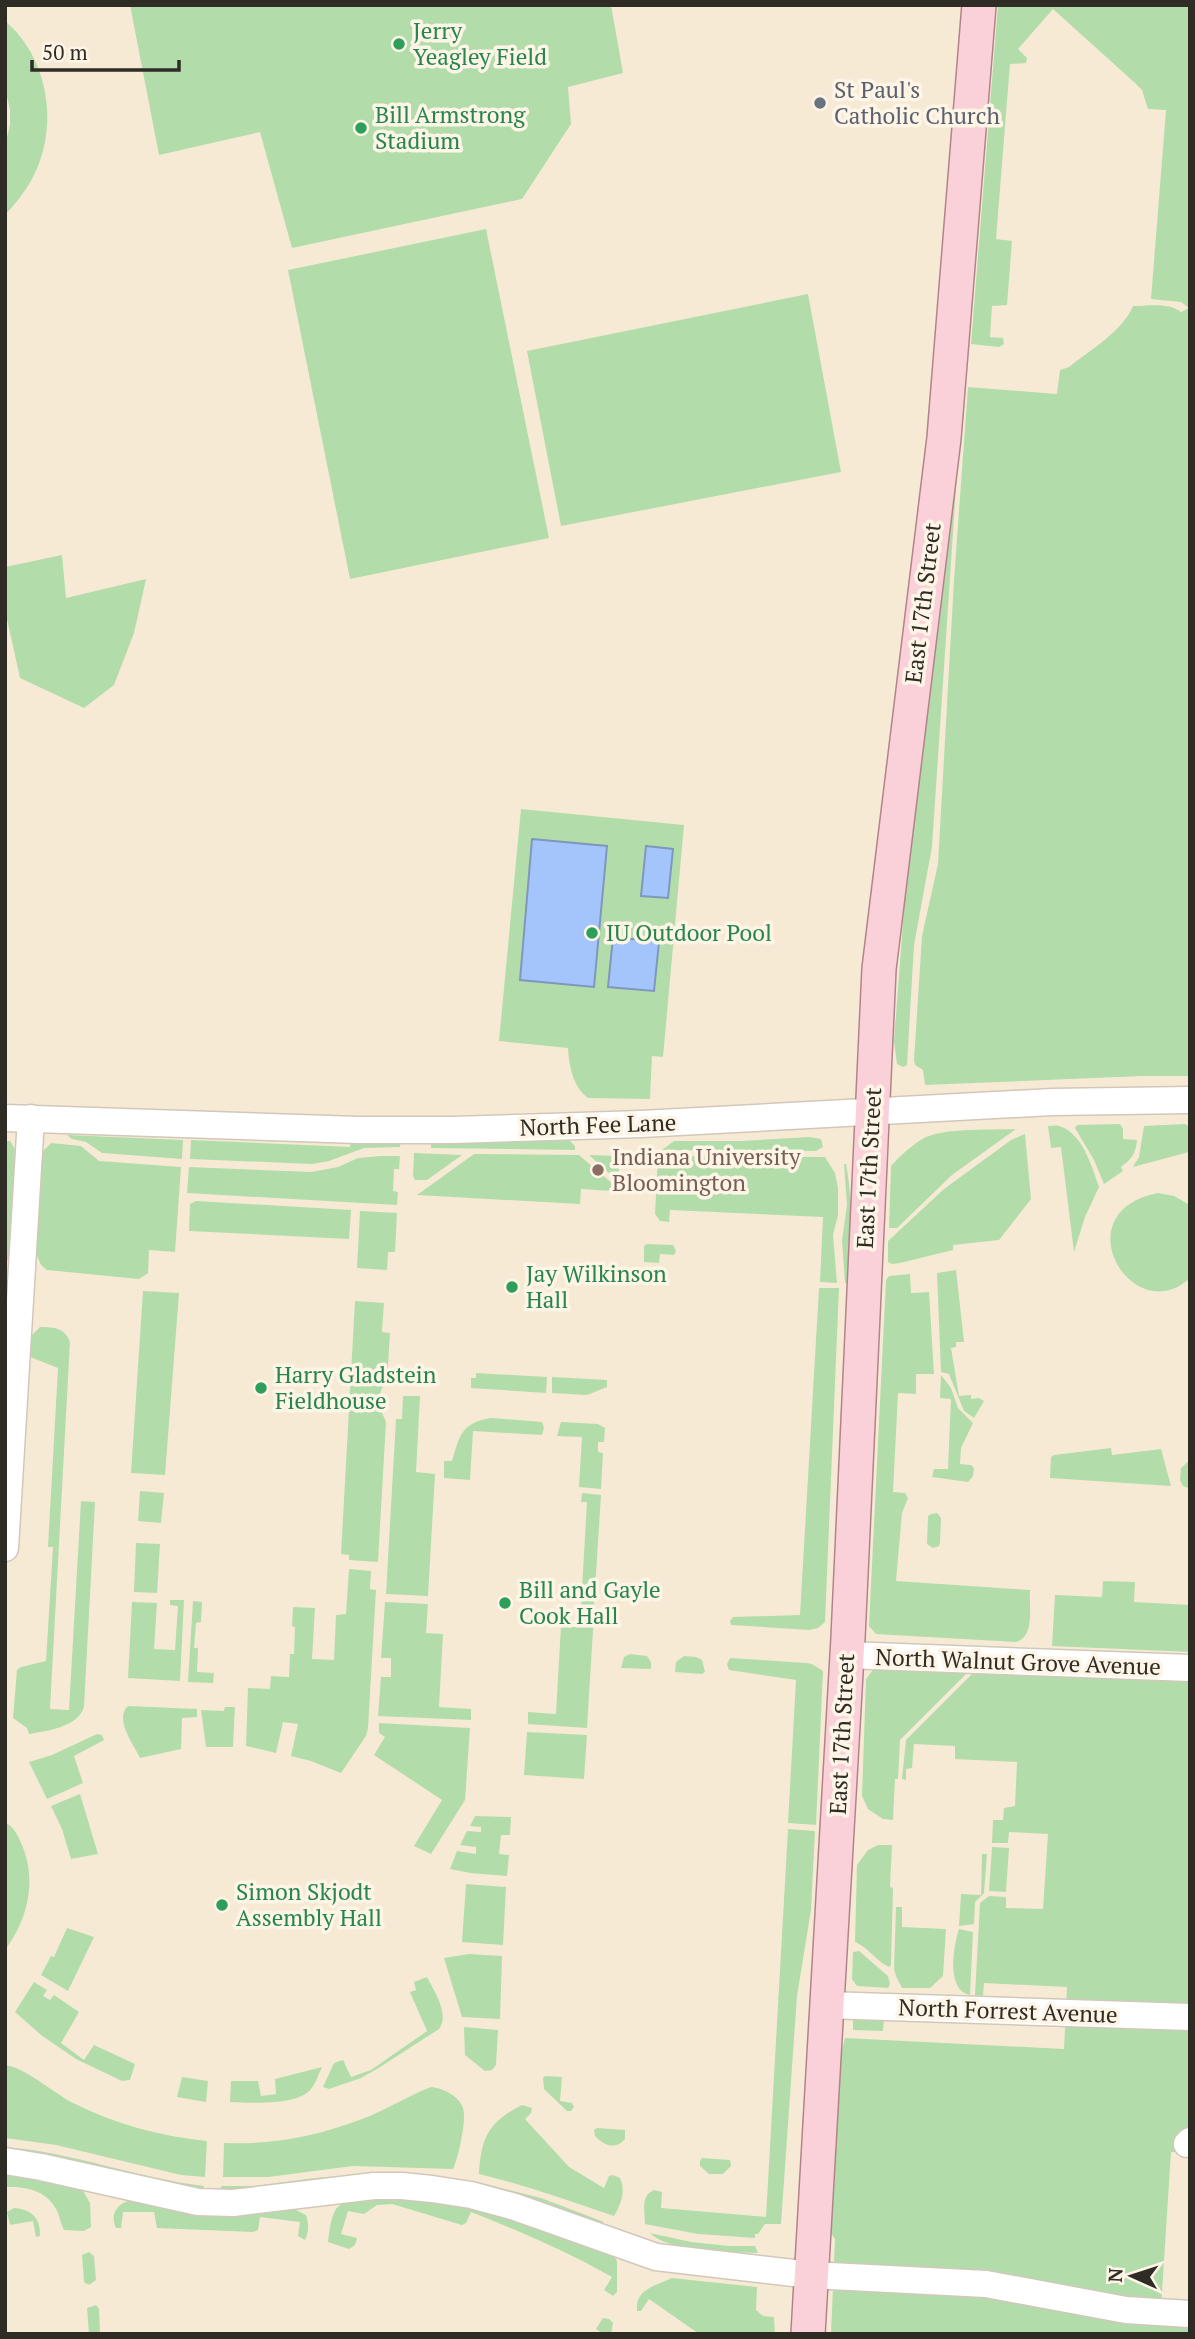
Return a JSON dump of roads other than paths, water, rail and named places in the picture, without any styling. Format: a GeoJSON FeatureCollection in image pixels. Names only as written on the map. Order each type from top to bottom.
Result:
{"type":"FeatureCollection","features":[{"type":"Feature","properties":{"kind":"main road","name":"East 17th Street"},"geometry":{"type":"LineString","coordinates":[[808,2334],[847,1655],[879,969],[944,438],[979,5]]}},
{"type":"Feature","properties":{"kind":"street","name":"North Fee Lane"},"geometry":{"type":"LineString","coordinates":[[18,1118],[358,1130],[453,1130],[641,1124],[1052,1102],[1190,1100]]}},
{"type":"Feature","properties":{"kind":"street"},"geometry":{"type":"LineString","coordinates":[[5,1548],[18,1118]]}},
{"type":"Feature","properties":{"kind":"street","name":"North Walnut Grove Avenue"},"geometry":{"type":"LineString","coordinates":[[847,1655],[1190,1668]]}},
{"type":"Feature","properties":{"kind":"street","name":"North Forrest Avenue"},"geometry":{"type":"LineString","coordinates":[[826,2005],[1190,2018]]}},
{"type":"Feature","properties":{"kind":"street"},"geometry":{"type":"LineString","coordinates":[[5,2161],[198,2202],[233,2203],[374,2186],[432,2189],[471,2195],[515,2207],[656,2257],[811,2275],[986,2284],[1126,2310],[1190,2314]]}},
{"type":"Feature","properties":{"kind":"water"},"geometry":{"type":"Polygon","coordinates":[[[532,839],[607,846],[594,987],[520,980],[532,839]]]}},
{"type":"Feature","properties":{"kind":"water"},"geometry":{"type":"Polygon","coordinates":[[[646,846],[673,849],[668,898],[641,896],[646,846]]]}},
{"type":"Feature","properties":{"kind":"water"},"geometry":{"type":"Polygon","coordinates":[[[613,937],[659,942],[654,991],[608,987],[613,937]]]}},
{"type":"Feature","properties":{"kind":"place","name":"Jerry Yeagley Field"},"geometry":{"type":"Point","coordinates":[399,44]}},
{"type":"Feature","properties":{"kind":"place","name":"St Paul's Catholic Church"},"geometry":{"type":"Point","coordinates":[820,103]}},
{"type":"Feature","properties":{"kind":"place","name":"Bill Armstrong Stadium"},"geometry":{"type":"Point","coordinates":[361,128]}},
{"type":"Feature","properties":{"kind":"place","name":"IU Outdoor Pool"},"geometry":{"type":"Point","coordinates":[592,933]}},
{"type":"Feature","properties":{"kind":"place","name":"Indiana University Bloomington"},"geometry":{"type":"Point","coordinates":[598,1170]}},
{"type":"Feature","properties":{"kind":"place","name":"Jay Wilkinson Hall"},"geometry":{"type":"Point","coordinates":[512,1287]}},
{"type":"Feature","properties":{"kind":"place","name":"Harry Gladstein Fieldhouse"},"geometry":{"type":"Point","coordinates":[261,1388]}},
{"type":"Feature","properties":{"kind":"place","name":"Bill and Gayle Cook Hall"},"geometry":{"type":"Point","coordinates":[505,1603]}},
{"type":"Feature","properties":{"kind":"place","name":"Simon Skjodt Assembly Hall"},"geometry":{"type":"Point","coordinates":[222,1905]}}]}
